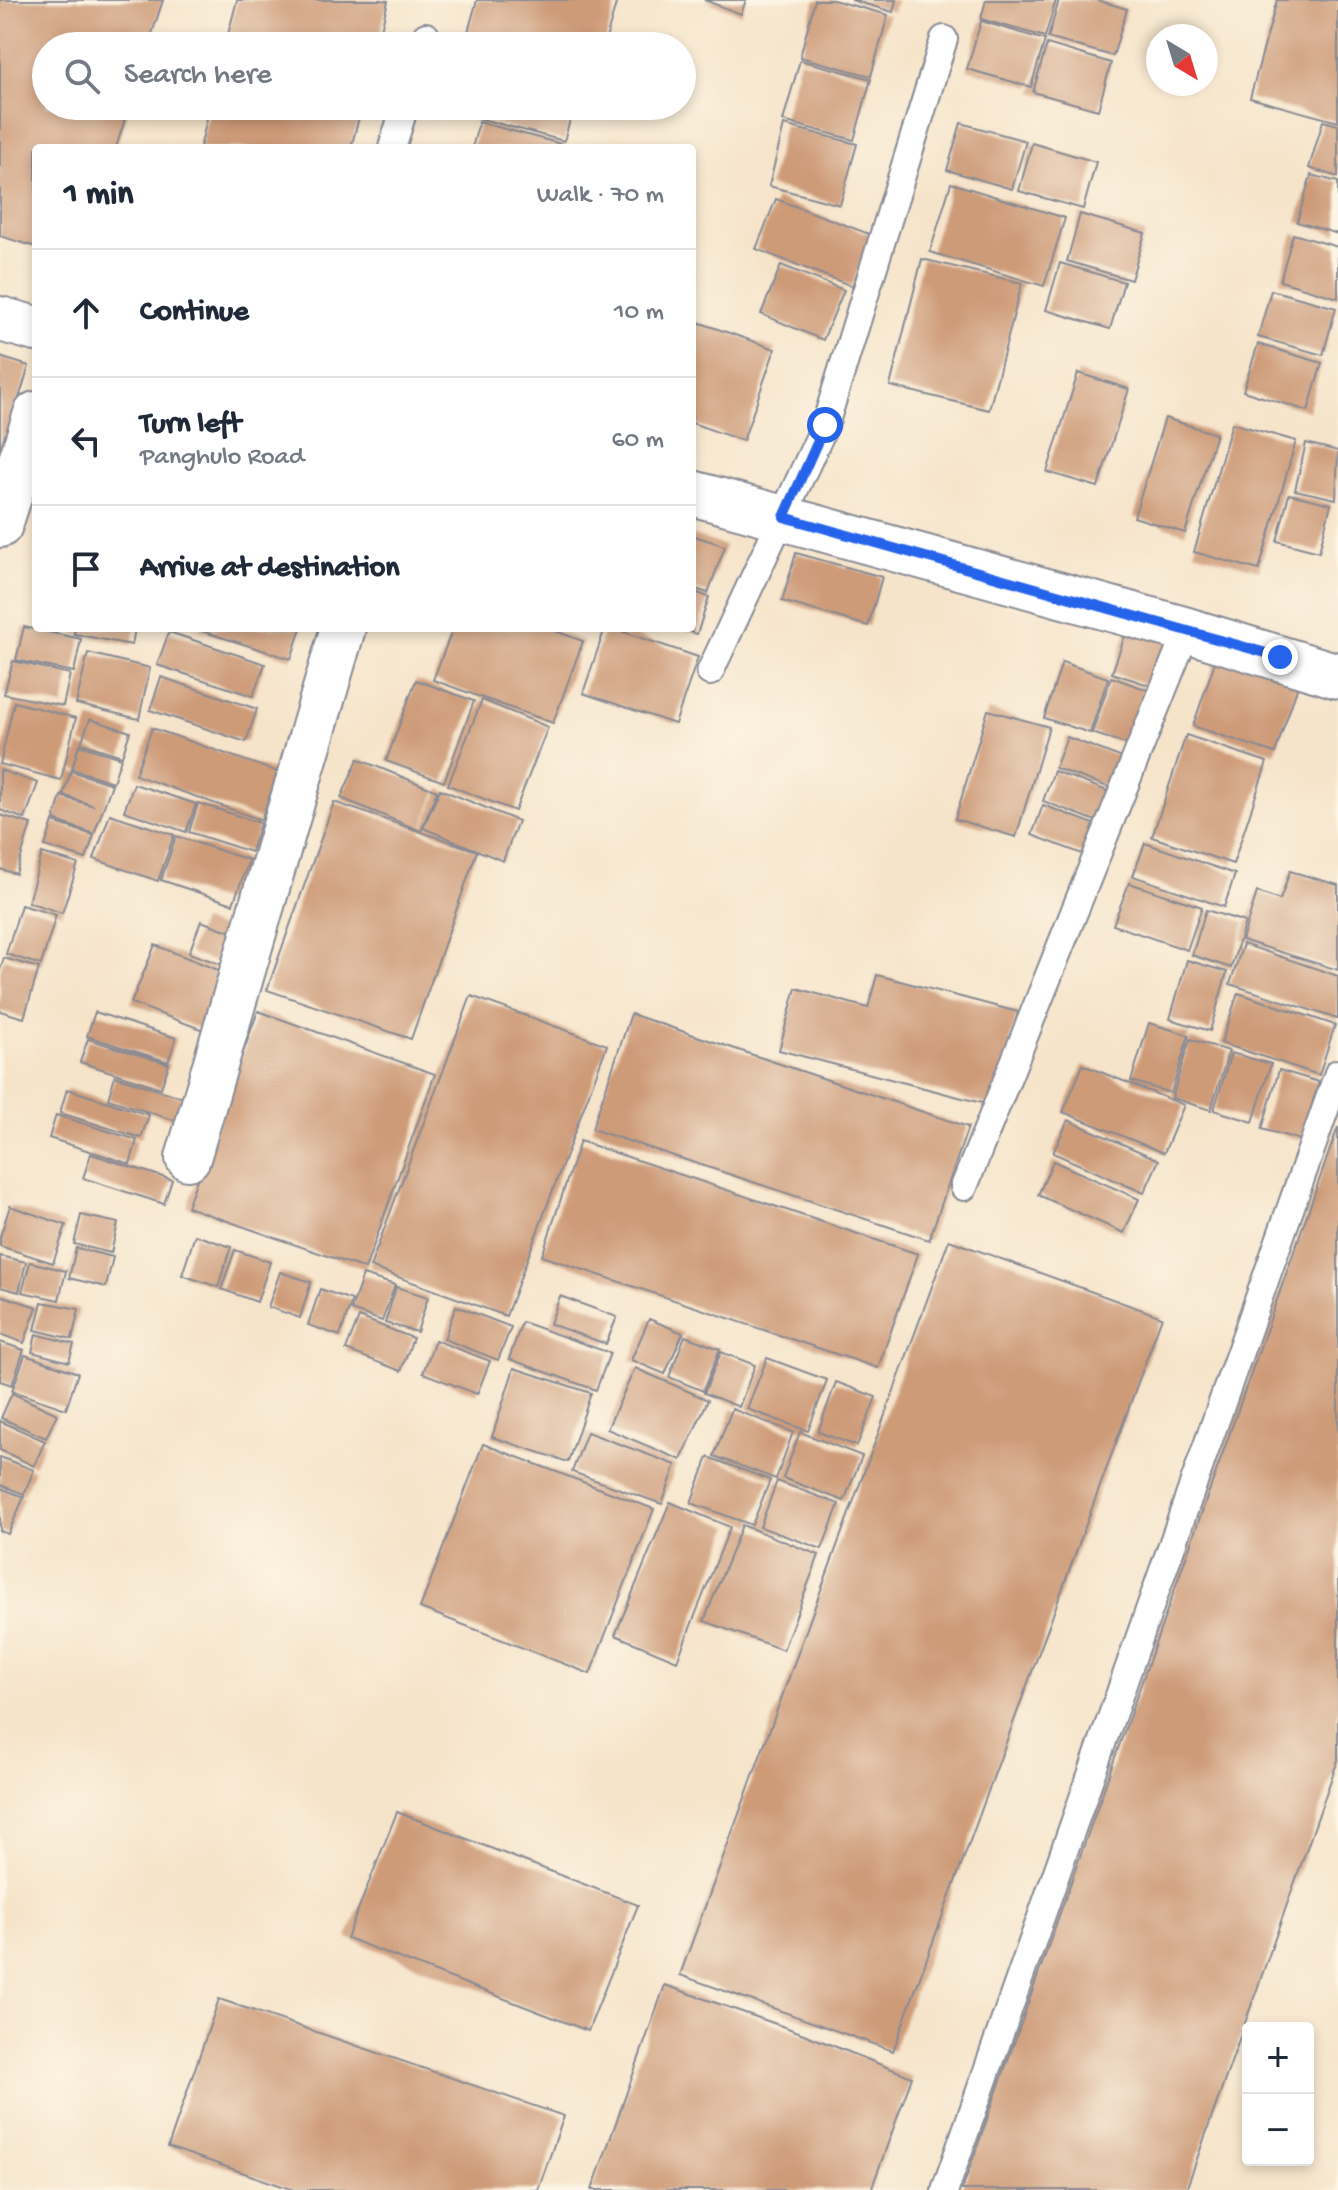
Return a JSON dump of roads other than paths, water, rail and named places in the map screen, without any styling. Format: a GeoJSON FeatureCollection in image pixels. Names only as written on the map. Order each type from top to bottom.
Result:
{"type":"FeatureCollection","features":[{"type":"Feature","properties":{"kind":"main road"},"geometry":{"type":"LineString","coordinates":[[0,319],[32,328]]}},
{"type":"Feature","properties":{"kind":"main road"},"geometry":{"type":"LineString","coordinates":[[0,525],[32,426]]}},
{"type":"Feature","properties":{"kind":"main road"},"geometry":{"type":"LineString","coordinates":[[696,494],[1187,630],[1338,676]]}},
{"type":"Feature","properties":{"kind":"main road"},"geometry":{"type":"LineString","coordinates":[[188,1158],[342,632]]}},
{"type":"Feature","properties":{"kind":"lane"},"geometry":{"type":"LineString","coordinates":[[710,672],[825,425],[944,39]]}},
{"type":"Feature","properties":{"kind":"lane"},"geometry":{"type":"LineString","coordinates":[[393,144],[401,120]]}},
{"type":"Feature","properties":{"kind":"lane"},"geometry":{"type":"LineString","coordinates":[[964,1187],[1187,630]]}},
{"type":"Feature","properties":{"kind":"lane"},"geometry":{"type":"LineString","coordinates":[[945,2190],[1338,1073]]}}]}
